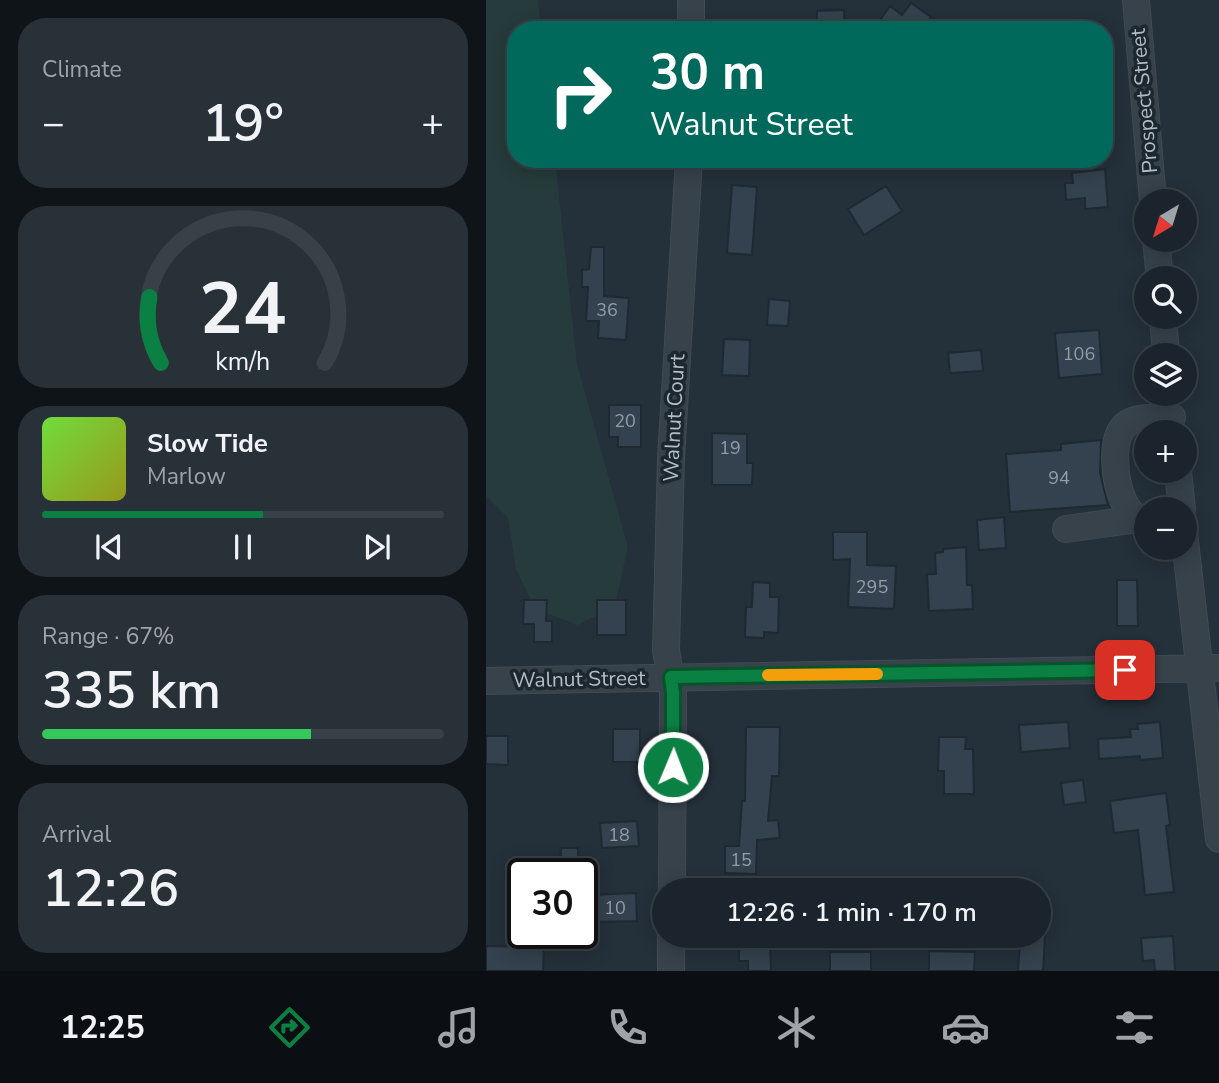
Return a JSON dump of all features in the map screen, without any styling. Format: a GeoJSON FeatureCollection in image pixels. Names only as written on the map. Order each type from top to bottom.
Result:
{"type":"FeatureCollection","features":[{"type":"Feature","properties":{"kind":"street"},"geometry":{"type":"LineString","coordinates":[[691,0],[691,21]]}},
{"type":"Feature","properties":{"kind":"street","name":"Prospect Street"},"geometry":{"type":"LineString","coordinates":[[1136,0],[1152,189]]}},
{"type":"Feature","properties":{"kind":"street","name":"Walnut Court"},"geometry":{"type":"LineString","coordinates":[[672,878],[673,693],[666,650],[671,458],[688,168]]}},
{"type":"Feature","properties":{"kind":"street"},"geometry":{"type":"LineString","coordinates":[[1134,512],[1124,502],[1120,490],[1115,455],[1118,438],[1125,425],[1132,421],[1172,414]]}},
{"type":"Feature","properties":{"kind":"street"},"geometry":{"type":"LineString","coordinates":[[1066,529],[1134,520]]}},
{"type":"Feature","properties":{"kind":"street"},"geometry":{"type":"LineString","coordinates":[[1189,560],[1209,668],[1219,839]]}},
{"type":"Feature","properties":{"kind":"street","name":"Walnut Street"},"geometry":{"type":"LineString","coordinates":[[486,681],[1209,668]]}},
{"type":"Feature","properties":{"kind":"street"},"geometry":{"type":"LineString","coordinates":[[671,948],[671,971]]}},
{"type":"Feature","properties":{"kind":"green space"},"geometry":{"type":"Polygon","coordinates":[[[486,0],[538,0],[540,21],[507,21],[507,168],[556,168],[577,364],[628,547],[615,606],[578,625],[535,609],[516,569],[508,518],[486,496],[486,0]]]}},
{"type":"Feature","properties":{"kind":"building"},"geometry":{"type":"Polygon","coordinates":[[[911,3],[931,17],[928,21],[879,21],[890,6],[902,15],[911,3]]]}},
{"type":"Feature","properties":{"kind":"building"},"geometry":{"type":"Polygon","coordinates":[[[844,10],[845,21],[817,21],[817,11],[844,10]]]}},
{"type":"Feature","properties":{"kind":"building"},"geometry":{"type":"Polygon","coordinates":[[[1105,169],[1108,207],[1085,209],[1085,198],[1066,200],[1065,183],[1073,183],[1072,173],[1105,169]]]}},
{"type":"Feature","properties":{"kind":"building"},"geometry":{"type":"Polygon","coordinates":[[[732,185],[757,187],[752,255],[727,253],[732,185]]]}},
{"type":"Feature","properties":{"kind":"building"},"geometry":{"type":"Polygon","coordinates":[[[886,186],[902,211],[864,235],[848,209],[886,186]]]}},
{"type":"Feature","properties":{"kind":"building"},"geometry":{"type":"Polygon","coordinates":[[[591,247],[604,247],[604,296],[629,298],[626,340],[598,338],[599,321],[586,321],[588,287],[582,287],[582,270],[589,269],[591,247]]]}},
{"type":"Feature","properties":{"kind":"building"},"geometry":{"type":"Polygon","coordinates":[[[769,299],[790,301],[788,326],[767,325],[769,299]]]}},
{"type":"Feature","properties":{"kind":"building"},"geometry":{"type":"Polygon","coordinates":[[[1099,330],[1102,374],[1059,378],[1055,333],[1099,330]]]}},
{"type":"Feature","properties":{"kind":"building"},"geometry":{"type":"Polygon","coordinates":[[[724,339],[750,340],[749,376],[722,375],[724,339]]]}},
{"type":"Feature","properties":{"kind":"building"},"geometry":{"type":"Polygon","coordinates":[[[981,350],[983,371],[950,373],[948,353],[981,350]]]}},
{"type":"Feature","properties":{"kind":"building"},"geometry":{"type":"Polygon","coordinates":[[[609,405],[641,405],[641,447],[618,447],[618,437],[609,437],[609,405]]]}},
{"type":"Feature","properties":{"kind":"building"},"geometry":{"type":"Polygon","coordinates":[[[712,433],[747,434],[747,463],[753,463],[752,485],[712,485],[712,433]]]}},
{"type":"Feature","properties":{"kind":"building"},"geometry":{"type":"Polygon","coordinates":[[[1101,440],[1100,473],[1108,505],[1010,512],[1006,454],[1061,450],[1061,444],[1101,440]]]}},
{"type":"Feature","properties":{"kind":"building"},"geometry":{"type":"Polygon","coordinates":[[[1004,517],[1006,548],[979,550],[977,520],[1004,517]]]}},
{"type":"Feature","properties":{"kind":"building"},"geometry":{"type":"Polygon","coordinates":[[[833,532],[867,532],[867,565],[896,566],[894,609],[848,607],[850,559],[833,560],[833,532]]]}},
{"type":"Feature","properties":{"kind":"building"},"geometry":{"type":"Polygon","coordinates":[[[966,547],[967,585],[972,585],[973,609],[929,611],[927,574],[936,574],[935,553],[943,552],[943,549],[966,547]]]}},
{"type":"Feature","properties":{"kind":"building"},"geometry":{"type":"Polygon","coordinates":[[[1117,580],[1137,580],[1138,626],[1117,626],[1117,580]]]}},
{"type":"Feature","properties":{"kind":"building"},"geometry":{"type":"Polygon","coordinates":[[[753,582],[770,583],[770,597],[779,597],[778,633],[764,632],[764,638],[745,637],[746,607],[752,607],[753,582]]]}},
{"type":"Feature","properties":{"kind":"building"},"geometry":{"type":"Polygon","coordinates":[[[524,600],[547,600],[546,621],[552,621],[552,642],[534,642],[534,624],[523,624],[524,600]]]}},
{"type":"Feature","properties":{"kind":"building"},"geometry":{"type":"Polygon","coordinates":[[[597,600],[626,600],[626,635],[597,635],[597,600]]]}},
{"type":"Feature","properties":{"kind":"building"},"geometry":{"type":"Polygon","coordinates":[[[1068,722],[1070,748],[1021,752],[1019,725],[1068,722]]]}},
{"type":"Feature","properties":{"kind":"building"},"geometry":{"type":"Polygon","coordinates":[[[1160,722],[1163,758],[1140,760],[1140,756],[1099,759],[1098,739],[1131,737],[1130,729],[1138,729],[1137,724],[1160,722]]]}},
{"type":"Feature","properties":{"kind":"building"},"geometry":{"type":"Polygon","coordinates":[[[746,727],[780,727],[779,776],[772,776],[768,821],[778,820],[780,838],[757,840],[756,874],[725,873],[725,846],[739,846],[742,801],[745,801],[746,727]]]}},
{"type":"Feature","properties":{"kind":"building"},"geometry":{"type":"Polygon","coordinates":[[[613,729],[640,729],[640,762],[613,762],[613,729]]]}},
{"type":"Feature","properties":{"kind":"building"},"geometry":{"type":"Polygon","coordinates":[[[486,736],[508,736],[508,765],[486,764],[486,736]]]}},
{"type":"Feature","properties":{"kind":"building"},"geometry":{"type":"Polygon","coordinates":[[[939,737],[966,737],[965,749],[973,749],[974,794],[944,794],[944,771],[938,771],[939,737]]]}},
{"type":"Feature","properties":{"kind":"building"},"geometry":{"type":"Polygon","coordinates":[[[1083,780],[1086,802],[1064,805],[1061,783],[1083,780]]]}},
{"type":"Feature","properties":{"kind":"building"},"geometry":{"type":"Polygon","coordinates":[[[1166,793],[1170,825],[1166,826],[1174,892],[1145,895],[1138,830],[1114,833],[1110,801],[1166,793]]]}},
{"type":"Feature","properties":{"kind":"building"},"geometry":{"type":"Polygon","coordinates":[[[637,821],[639,846],[602,848],[600,823],[637,821]]]}},
{"type":"Feature","properties":{"kind":"building"},"geometry":{"type":"Polygon","coordinates":[[[561,848],[578,848],[578,858],[561,858],[561,848]]]}},
{"type":"Feature","properties":{"kind":"building"},"geometry":{"type":"Polygon","coordinates":[[[636,893],[637,921],[598,922],[598,895],[636,893]]]}},
{"type":"Feature","properties":{"kind":"building"},"geometry":{"type":"Polygon","coordinates":[[[1173,936],[1175,971],[1155,971],[1154,960],[1143,961],[1141,938],[1173,936]]]}},
{"type":"Feature","properties":{"kind":"building"},"geometry":{"type":"Polygon","coordinates":[[[486,946],[544,949],[543,971],[486,971],[486,946]]]}},
{"type":"Feature","properties":{"kind":"building"},"geometry":{"type":"Polygon","coordinates":[[[739,948],[770,948],[771,971],[748,971],[748,961],[739,961],[739,948]]]}},
{"type":"Feature","properties":{"kind":"building"},"geometry":{"type":"Polygon","coordinates":[[[1020,948],[1044,948],[1043,971],[1018,971],[1020,948]]]}},
{"type":"Feature","properties":{"kind":"building"},"geometry":{"type":"Polygon","coordinates":[[[929,951],[975,952],[974,971],[929,971],[929,951]]]}},
{"type":"Feature","properties":{"kind":"building"},"geometry":{"type":"Polygon","coordinates":[[[830,952],[871,952],[871,971],[830,971],[830,952]]]}},
{"type":"Feature","properties":{"kind":"slow traffic"},"geometry":{"type":"LineString","coordinates":[[768,675],[877,674]]}},
{"type":"Feature","properties":{"kind":"route"},"geometry":{"type":"LineString","coordinates":[[673,767],[671,677],[1125,670]]}}]}
